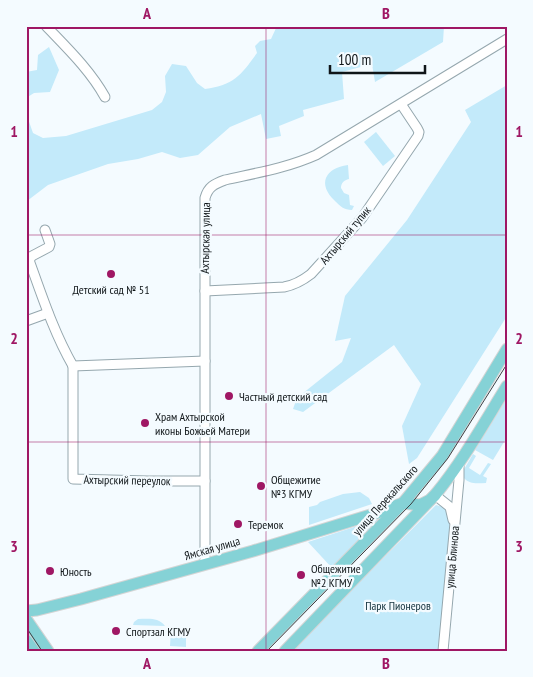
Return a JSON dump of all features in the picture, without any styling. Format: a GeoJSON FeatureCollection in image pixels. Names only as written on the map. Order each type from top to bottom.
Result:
{"type":"FeatureCollection","features":[{"type":"Feature","properties":{"kind":"main road","name":"улица Перекальского"},"geometry":{"type":"LineString","coordinates":[[258,651],[403,503],[442,456],[507,349]]}},
{"type":"Feature","properties":{"kind":"main road"},"geometry":{"type":"LineString","coordinates":[[285,651],[435,495],[447,480],[507,386]]}},
{"type":"Feature","properties":{"kind":"main road"},"geometry":{"type":"LineString","coordinates":[[403,503],[420,505],[435,495]]}},
{"type":"Feature","properties":{"kind":"main road","name":"Ямская улица"},"geometry":{"type":"LineString","coordinates":[[26,611],[43,609],[265,547],[368,516],[403,503]]}},
{"type":"Feature","properties":{"kind":"main road"},"geometry":{"type":"LineString","coordinates":[[26,619],[48,651]]}},
{"type":"Feature","properties":{"kind":"main road"},"geometry":{"type":"LineString","coordinates":[[26,640],[34,651]]}},
{"type":"Feature","properties":{"kind":"street"},"geometry":{"type":"LineString","coordinates":[[46,26],[97,82],[105,97]]}},
{"type":"Feature","properties":{"kind":"street","name":"Ахтырская улица"},"geometry":{"type":"LineString","coordinates":[[204,564],[206,193],[216,183],[285,167],[316,155],[507,39]]}},
{"type":"Feature","properties":{"kind":"street","name":"Ахтырский тупик"},"geometry":{"type":"LineString","coordinates":[[205,291],[284,287],[295,285],[311,274],[362,218],[418,136],[417,128],[401,104]]}},
{"type":"Feature","properties":{"kind":"street","name":"Ахтырский переулок"},"geometry":{"type":"LineString","coordinates":[[45,230],[50,244],[49,247],[32,256],[29,260],[48,313],[73,366],[73,479],[205,481]]}},
{"type":"Feature","properties":{"kind":"street"},"geometry":{"type":"LineString","coordinates":[[26,321],[48,313]]}},
{"type":"Feature","properties":{"kind":"street"},"geometry":{"type":"LineString","coordinates":[[73,366],[205,360]]}},
{"type":"Feature","properties":{"kind":"street","name":"улица Блинова"},"geometry":{"type":"LineString","coordinates":[[443,651],[459,480],[458,463]]}},
{"type":"Feature","properties":{"kind":"street"},"geometry":{"type":"LineString","coordinates":[[435,495],[450,508],[455,525]]}},
{"type":"Feature","properties":{"kind":"green space"},"geometry":{"type":"Polygon","coordinates":[[[277,26],[444,26],[443,42],[375,82],[372,64],[342,72],[344,99],[303,110],[304,116],[279,126],[281,136],[266,139],[261,114],[230,127],[198,155],[180,158],[162,152],[138,159],[108,164],[48,185],[27,201],[26,205],[26,113],[33,133],[43,138],[66,136],[152,110],[162,102],[166,92],[165,76],[172,64],[186,66],[197,83],[205,89],[223,85],[241,73],[257,53],[255,46],[260,41],[271,39],[277,26]]]}},
{"type":"Feature","properties":{"kind":"green space"},"geometry":{"type":"Polygon","coordinates":[[[49,47],[59,70],[50,92],[34,93],[26,98],[26,72],[37,70],[38,55],[49,47]]]}},
{"type":"Feature","properties":{"kind":"green space"},"geometry":{"type":"Polygon","coordinates":[[[507,85],[507,316],[417,458],[409,464],[402,426],[421,384],[394,345],[303,412],[293,409],[297,398],[342,362],[351,338],[335,341],[345,296],[407,220],[471,122],[465,110],[507,85]]]}},
{"type":"Feature","properties":{"kind":"green space"},"geometry":{"type":"Polygon","coordinates":[[[376,132],[395,156],[383,166],[364,142],[376,132]]]}},
{"type":"Feature","properties":{"kind":"green space"},"geometry":{"type":"Polygon","coordinates":[[[348,165],[349,179],[343,182],[341,188],[344,193],[349,195],[350,205],[354,206],[352,210],[340,206],[329,195],[325,183],[329,173],[348,165]]]}},
{"type":"Feature","properties":{"kind":"green space"},"geometry":{"type":"Polygon","coordinates":[[[507,398],[507,437],[493,460],[475,450],[507,398]]]}},
{"type":"Feature","properties":{"kind":"green space"},"geometry":{"type":"Polygon","coordinates":[[[473,454],[476,456],[469,468],[480,475],[488,463],[491,464],[483,476],[487,478],[486,483],[471,483],[464,478],[463,471],[473,454]]]}},
{"type":"Feature","properties":{"kind":"green space"},"geometry":{"type":"Polygon","coordinates":[[[360,492],[369,498],[372,504],[309,525],[309,507],[343,494],[360,492]]]}},
{"type":"Feature","properties":{"kind":"green space","name":"Парк Пионеров"},"geometry":{"type":"Polygon","coordinates":[[[436,505],[443,507],[447,511],[450,519],[447,570],[438,651],[291,651],[436,505]]]}},
{"type":"Feature","properties":{"kind":"green space"},"geometry":{"type":"Polygon","coordinates":[[[382,518],[333,569],[308,542],[382,518]]]}},
{"type":"Feature","properties":{"kind":"green space"},"geometry":{"type":"Polygon","coordinates":[[[138,619],[156,620],[165,626],[133,625],[138,619]]]}},
{"type":"Feature","properties":{"kind":"green space"},"geometry":{"type":"Polygon","coordinates":[[[171,629],[179,629],[186,635],[186,647],[170,646],[171,629]]]}},
{"type":"Feature","properties":{"kind":"tram line"},"geometry":{"type":"LineString","coordinates":[[267,651],[411,504],[448,458],[507,364]]}},
{"type":"Feature","properties":{"kind":"tram line"},"geometry":{"type":"LineString","coordinates":[[26,627],[42,651]]}},
{"type":"Feature","properties":{"kind":"place","name":"Детский сад № 51"},"geometry":{"type":"Point","coordinates":[111,274]}},
{"type":"Feature","properties":{"kind":"place","name":"Частный детский сад"},"geometry":{"type":"Point","coordinates":[229,396]}},
{"type":"Feature","properties":{"kind":"place","name":"Храм Ахтырской иконы Божьей Матери"},"geometry":{"type":"Point","coordinates":[145,423]}},
{"type":"Feature","properties":{"kind":"place","name":"Общежитие №3 КГМУ"},"geometry":{"type":"Point","coordinates":[261,486]}},
{"type":"Feature","properties":{"kind":"place","name":"Теремок"},"geometry":{"type":"Point","coordinates":[238,524]}},
{"type":"Feature","properties":{"kind":"place","name":"Юность"},"geometry":{"type":"Point","coordinates":[50,571]}},
{"type":"Feature","properties":{"kind":"place","name":"Общежитие №2 КГМУ"},"geometry":{"type":"Point","coordinates":[301,575]}},
{"type":"Feature","properties":{"kind":"place","name":"Спортзал КГМУ"},"geometry":{"type":"Point","coordinates":[116,631]}}]}
